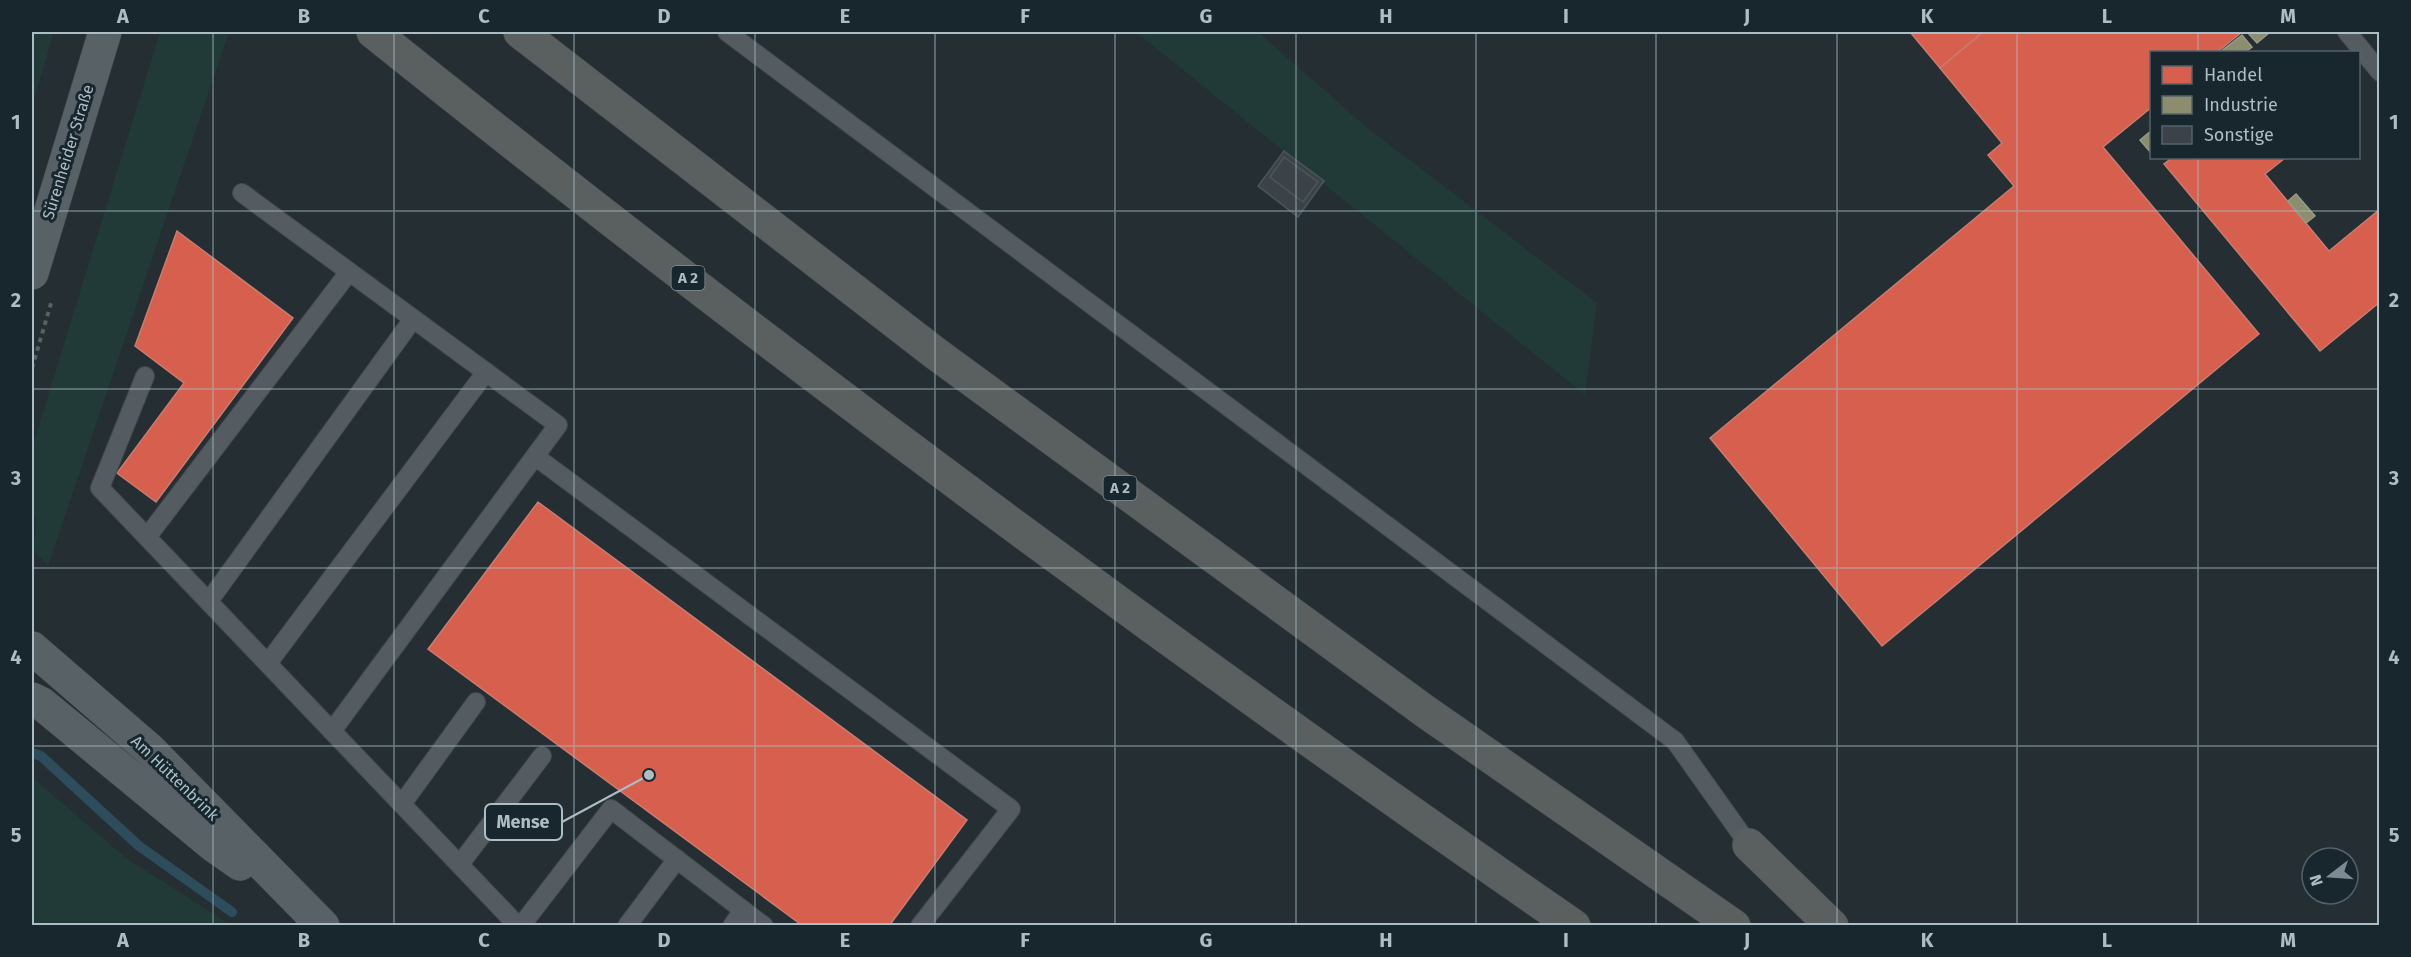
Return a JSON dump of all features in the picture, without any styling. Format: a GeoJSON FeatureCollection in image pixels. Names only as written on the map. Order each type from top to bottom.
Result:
{"type":"FeatureCollection","features":[{"type":"Feature","properties":{"kind":"highway","name":"A 2"},"geometry":{"type":"LineString","coordinates":[[373,32],[692,281],[1006,520],[1372,786],[1574,926]]}},
{"type":"Feature","properties":{"kind":"highway","name":"A 2"},"geometry":{"type":"LineString","coordinates":[[520,32],[935,353],[1426,712],[1734,926]]}},
{"type":"Feature","properties":{"kind":"highway"},"geometry":{"type":"LineString","coordinates":[[1749,845],[1832,926]]}},
{"type":"Feature","properties":{"kind":"street","name":"Sürenheider Straße"},"geometry":{"type":"LineString","coordinates":[[32,273],[105,32]]}},
{"type":"Feature","properties":{"kind":"street","name":"Am Hüttenbrink"},"geometry":{"type":"LineString","coordinates":[[32,648],[149,749],[318,920]]}},
{"type":"Feature","properties":{"kind":"street","name":"Am Hüttenbrink"},"geometry":{"type":"LineString","coordinates":[[32,699],[42,704],[213,846],[318,920]]}},
{"type":"Feature","properties":{"kind":"lane"},"geometry":{"type":"LineString","coordinates":[[727,32],[1675,741],[1749,845]]}},
{"type":"Feature","properties":{"kind":"lane"},"geometry":{"type":"LineString","coordinates":[[2347,32],[2379,72]]}},
{"type":"Feature","properties":{"kind":"lane"},"geometry":{"type":"LineString","coordinates":[[242,193],[558,425],[332,731]]}},
{"type":"Feature","properties":{"kind":"lane"},"geometry":{"type":"LineString","coordinates":[[147,537],[350,272]]}},
{"type":"Feature","properties":{"kind":"lane"},"geometry":{"type":"LineString","coordinates":[[209,601],[413,319]]}},
{"type":"Feature","properties":{"kind":"lane"},"geometry":{"type":"LineString","coordinates":[[268,663],[486,372]]}},
{"type":"Feature","properties":{"kind":"lane"},"geometry":{"type":"LineString","coordinates":[[146,376],[100,488],[520,926],[611,809],[764,926]]}},
{"type":"Feature","properties":{"kind":"lane"},"geometry":{"type":"LineString","coordinates":[[536,457],[1011,809],[920,926]]}},
{"type":"Feature","properties":{"kind":"lane"},"geometry":{"type":"LineString","coordinates":[[402,804],[476,702]]}},
{"type":"Feature","properties":{"kind":"lane"},"geometry":{"type":"LineString","coordinates":[[460,864],[542,756]]}},
{"type":"Feature","properties":{"kind":"lane"},"geometry":{"type":"LineString","coordinates":[[627,926],[677,858]]}},
{"type":"Feature","properties":{"kind":"lane"},"geometry":{"type":"LineString","coordinates":[[732,926],[743,910]]}},
{"type":"Feature","properties":{"kind":"green space"},"geometry":{"type":"Polygon","coordinates":[[[32,32],[54,32],[32,106],[32,32]]]}},
{"type":"Feature","properties":{"kind":"green space"},"geometry":{"type":"Polygon","coordinates":[[[160,32],[229,32],[48,566],[34,551],[36,517],[32,514],[32,448],[160,32]]]}},
{"type":"Feature","properties":{"kind":"green space"},"geometry":{"type":"Polygon","coordinates":[[[1136,32],[1258,32],[1369,129],[1597,303],[1585,395],[1136,32]]]}},
{"type":"Feature","properties":{"kind":"green space"},"geometry":{"type":"Polygon","coordinates":[[[32,777],[126,858],[231,925],[32,925],[32,777]]]}},
{"type":"Feature","properties":{"kind":"building: Handel"},"geometry":{"type":"Polygon","coordinates":[[[1910,32],[1983,32],[1940,68],[1910,32]]]}},
{"type":"Feature","properties":{"kind":"building: Handel"},"geometry":{"type":"Polygon","coordinates":[[[1983,32],[2242,32],[2218,51],[2150,51],[2150,109],[2103,147],[2259,334],[1882,646],[1710,438],[2014,186],[1988,155],[2002,143],[1940,68],[1983,32]]]}},
{"type":"Feature","properties":{"kind":"building: Handel"},"geometry":{"type":"Polygon","coordinates":[[[2171,159],[2284,159],[2265,174],[2329,251],[2380,209],[2380,302],[2320,351],[2164,164],[2171,159]]]}},
{"type":"Feature","properties":{"kind":"building: Handel"},"geometry":{"type":"Polygon","coordinates":[[[177,231],[293,318],[156,502],[117,473],[184,383],[135,346],[177,231]]]}},
{"type":"Feature","properties":{"kind":"building: Handel"},"geometry":{"type":"Polygon","coordinates":[[[538,502],[967,820],[889,926],[803,926],[428,649],[538,502]]]}},
{"type":"Feature","properties":{"kind":"building: Industrie"},"geometry":{"type":"Polygon","coordinates":[[[2247,32],[2270,32],[2257,43],[2247,32]]]}},
{"type":"Feature","properties":{"kind":"building: Industrie"},"geometry":{"type":"Polygon","coordinates":[[[2242,35],[2252,47],[2246,51],[2221,51],[2242,35]]]}},
{"type":"Feature","properties":{"kind":"building: Industrie"},"geometry":{"type":"Polygon","coordinates":[[[2150,132],[2150,152],[2140,140],[2150,132]]]}},
{"type":"Feature","properties":{"kind":"building: Industrie"},"geometry":{"type":"Polygon","coordinates":[[[2296,194],[2315,216],[2306,223],[2288,201],[2296,194]]]}},
{"type":"Feature","properties":{"kind":"building: Sonstige"},"geometry":{"type":"Polygon","coordinates":[[[1284,151],[1324,181],[1298,217],[1258,186],[1284,151]]]}},
{"type":"Feature","properties":{"kind":"building: Sonstige"},"geometry":{"type":"Polygon","coordinates":[[[1284,157],[1318,182],[1303,202],[1270,177],[1284,157]]]}},
{"type":"Feature","properties":{"kind":"waterway"},"geometry":{"type":"LineString","coordinates":[[32,753],[41,756],[139,846],[232,912]]}},
{"type":"Feature","properties":{"kind":"place","name":"Mense"},"geometry":{"type":"Point","coordinates":[649,775]}}]}
